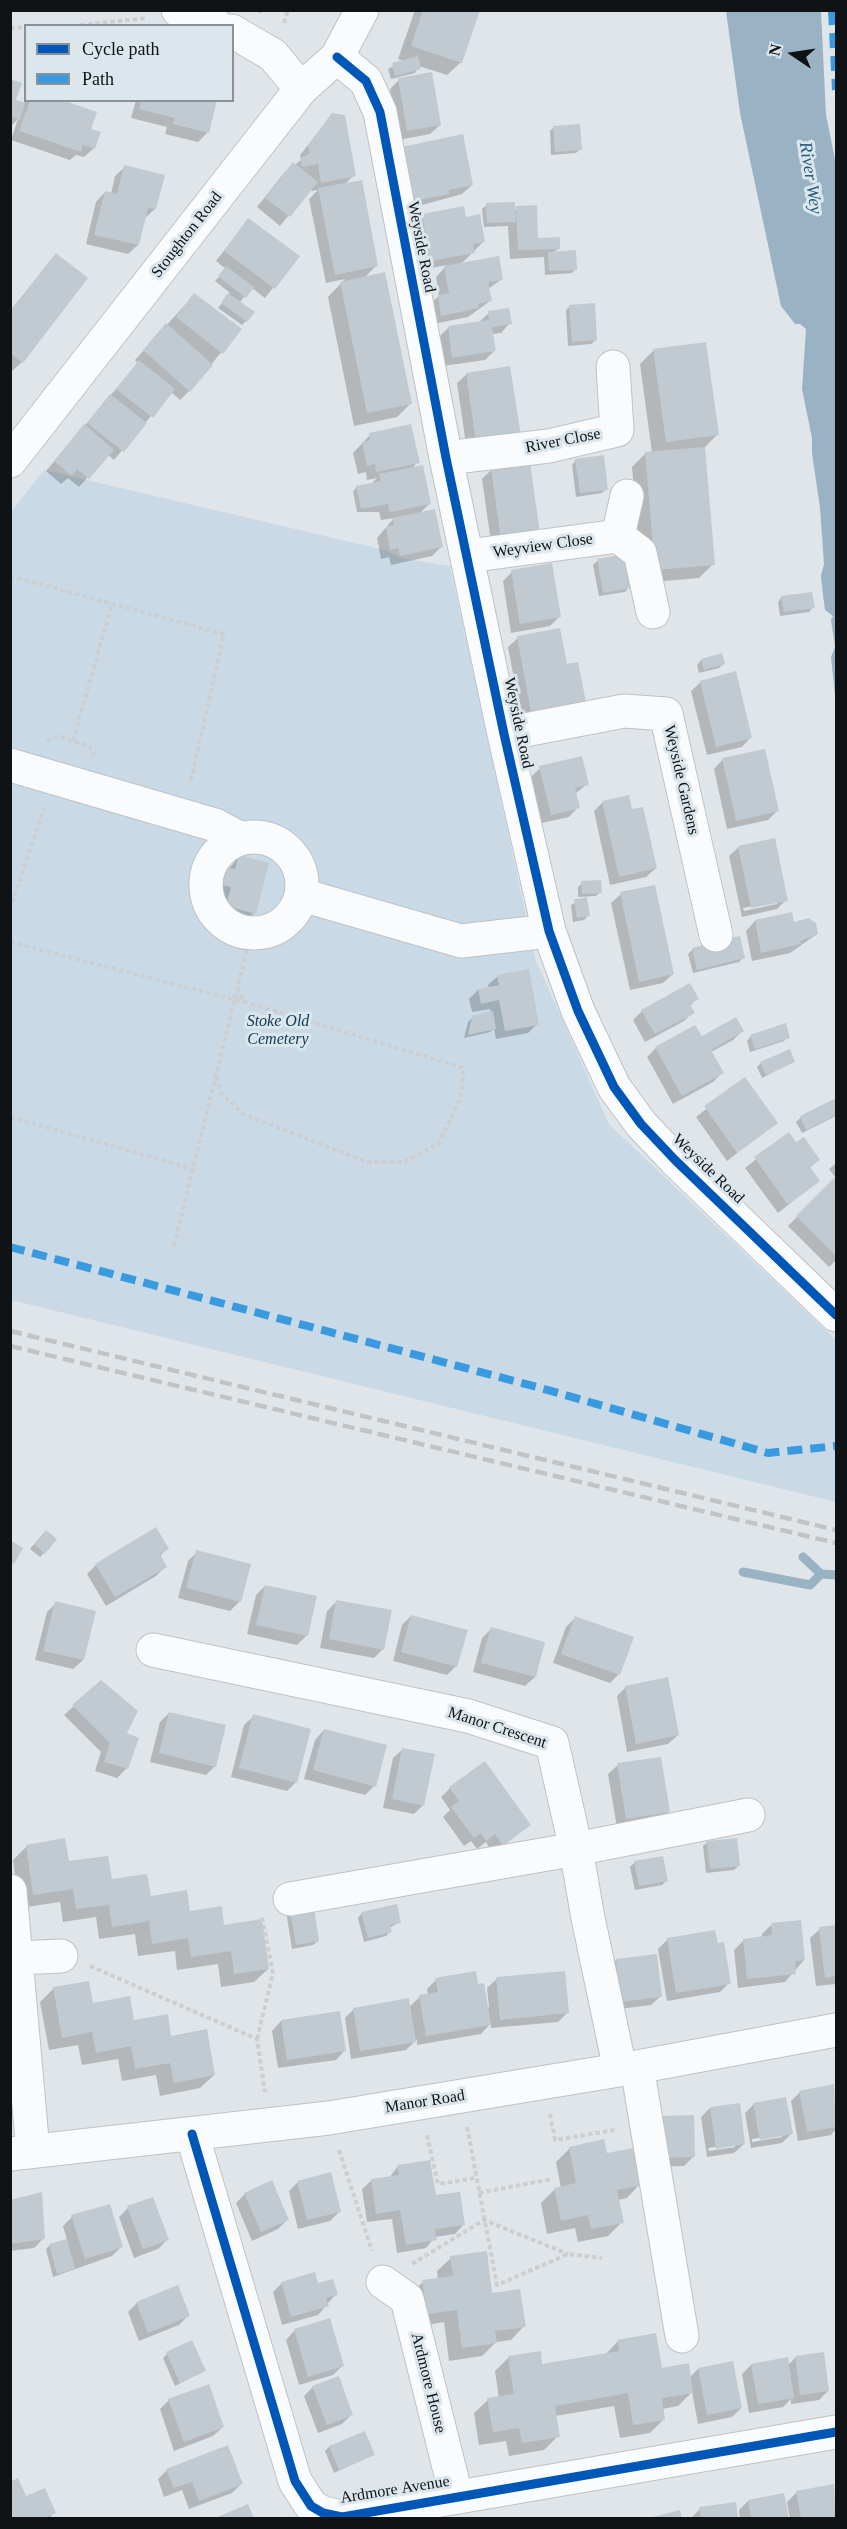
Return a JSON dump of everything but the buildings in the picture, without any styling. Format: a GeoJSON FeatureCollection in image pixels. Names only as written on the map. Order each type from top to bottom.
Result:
{"type":"FeatureCollection","features":[{"type":"Feature","properties":{"kind":"street","name":"Stoughton Road"},"geometry":{"type":"LineString","coordinates":[[10,461],[301,89],[337,57],[362,10]]}},
{"type":"Feature","properties":{"kind":"street"},"geometry":{"type":"LineString","coordinates":[[182,12],[213,24]]}},
{"type":"Feature","properties":{"kind":"street"},"geometry":{"type":"LineString","coordinates":[[234,33],[273,55],[301,89]]}},
{"type":"Feature","properties":{"kind":"street","name":"Weyside Road"},"geometry":{"type":"LineString","coordinates":[[337,57],[366,81],[380,112],[446,458],[504,734],[549,932],[583,1022],[614,1087],[641,1124],[675,1160],[837,1315]]}},
{"type":"Feature","properties":{"kind":"street","name":"River Close"},"geometry":{"type":"LineString","coordinates":[[446,458],[549,446],[616,430],[613,367]]}},
{"type":"Feature","properties":{"kind":"street"},"geometry":{"type":"LineString","coordinates":[[627,495],[618,536],[640,553],[653,612]]}},
{"type":"Feature","properties":{"kind":"street","name":"Weyview Close"},"geometry":{"type":"LineString","coordinates":[[468,556],[618,536]]}},
{"type":"Feature","properties":{"kind":"street","name":"Weyside Gardens"},"geometry":{"type":"LineString","coordinates":[[504,734],[624,711],[666,714],[716,935]]}},
{"type":"Feature","properties":{"kind":"street"},"geometry":{"type":"LineString","coordinates":[[10,765],[215,825],[239,838]]}},
{"type":"Feature","properties":{"kind":"street"},"geometry":{"type":"LineString","coordinates":[[256,836],[272,839],[287,848],[297,861],[302,878],[302,895],[296,909],[286,921],[273,930],[251,933],[228,926],[216,915],[208,902],[205,886],[207,870],[214,856],[225,845],[239,838],[256,836]]}},
{"type":"Feature","properties":{"kind":"street"},"geometry":{"type":"LineString","coordinates":[[302,895],[461,941],[549,932]]}},
{"type":"Feature","properties":{"kind":"street","name":"Manor Crescent"},"geometry":{"type":"LineString","coordinates":[[153,1650],[468,1716],[552,1743],[576,1849],[588,1918],[629,2068],[649,2124],[682,2336]]}},
{"type":"Feature","properties":{"kind":"street"},"geometry":{"type":"LineString","coordinates":[[276,1906],[748,1815]]}},
{"type":"Feature","properties":{"kind":"street"},"geometry":{"type":"LineString","coordinates":[[10,1891],[18,1958],[22,2152]]}},
{"type":"Feature","properties":{"kind":"street"},"geometry":{"type":"LineString","coordinates":[[18,1958],[61,1956]]}},
{"type":"Feature","properties":{"kind":"street","name":"Manor Road"},"geometry":{"type":"LineString","coordinates":[[22,2152],[329,2118],[629,2068],[837,2030]]}},
{"type":"Feature","properties":{"kind":"street","name":"Ardmore Avenue"},"geometry":{"type":"LineString","coordinates":[[192,2134],[295,2481],[302,2495],[323,2513],[342,2517],[456,2495],[837,2432]]}},
{"type":"Feature","properties":{"kind":"street","name":"Ardmore House"},"geometry":{"type":"LineString","coordinates":[[383,2282],[407,2299],[456,2495]]}},
{"type":"Feature","properties":{"kind":"path"},"geometry":{"type":"LineString","coordinates":[[89,24],[182,12]]}},
{"type":"Feature","properties":{"kind":"path"},"geometry":{"type":"LineString","coordinates":[[10,576],[224,634],[183,816]]}},
{"type":"Feature","properties":{"kind":"path"},"geometry":{"type":"LineString","coordinates":[[73,741],[112,603]]}},
{"type":"Feature","properties":{"kind":"path"},"geometry":{"type":"LineString","coordinates":[[10,910],[54,778]]}},
{"type":"Feature","properties":{"kind":"path"},"geometry":{"type":"LineString","coordinates":[[174,1246],[251,933]]}},
{"type":"Feature","properties":{"kind":"path"},"geometry":{"type":"LineString","coordinates":[[10,942],[235,999],[464,1068],[460,1100],[438,1144],[404,1162],[366,1162],[243,1114],[222,1094],[216,1077]]}},
{"type":"Feature","properties":{"kind":"path"},"geometry":{"type":"LineString","coordinates":[[238,988],[244,1002]]}},
{"type":"Feature","properties":{"kind":"path"},"geometry":{"type":"LineString","coordinates":[[10,1117],[193,1169]]}},
{"type":"Feature","properties":{"kind":"path"},"geometry":{"type":"LineString","coordinates":[[270,2124],[256,2039],[273,1973],[276,1906]]}},
{"type":"Feature","properties":{"kind":"path"},"geometry":{"type":"LineString","coordinates":[[61,1956],[79,1961],[256,2039]]}},
{"type":"Feature","properties":{"kind":"path"},"geometry":{"type":"LineString","coordinates":[[543,2082],[555,2140],[649,2124]]}},
{"type":"Feature","properties":{"kind":"path"},"geometry":{"type":"LineString","coordinates":[[461,2096],[496,2285],[568,2254]]}},
{"type":"Feature","properties":{"kind":"path"},"geometry":{"type":"LineString","coordinates":[[420,2102],[438,2184],[476,2178]]}},
{"type":"Feature","properties":{"kind":"path"},"geometry":{"type":"LineString","coordinates":[[329,2118],[383,2282],[484,2220]]}},
{"type":"Feature","properties":{"kind":"path"},"geometry":{"type":"LineString","coordinates":[[479,2193],[552,2179]]}},
{"type":"Feature","properties":{"kind":"path"},"geometry":{"type":"LineString","coordinates":[[484,2220],[568,2254],[602,2258]]}},
{"type":"Feature","properties":{"kind":"green space","name":"Stoke Old Cemetery"},"geometry":{"type":"Polygon","coordinates":[[[44,470],[385,550],[401,558],[450,566],[536,961],[609,1124],[836,1340],[836,1502],[11,1300],[11,512],[44,470]]]}},
{"type":"Feature","properties":{"kind":"water","name":"River Wey"},"geometry":{"type":"Polygon","coordinates":[[[726,11],[821,11],[826,115],[836,164],[836,705],[831,657],[835,647],[831,620],[833,616],[825,610],[821,576],[824,564],[820,508],[812,438],[802,389],[806,329],[800,324],[795,324],[781,306],[740,113],[726,11]]]}},
{"type":"Feature","properties":{"kind":"waterway"},"geometry":{"type":"LineString","coordinates":[[803,1557],[821,1574],[836,1575]]}},
{"type":"Feature","properties":{"kind":"waterway"},"geometry":{"type":"LineString","coordinates":[[743,1572],[810,1585],[821,1574]]}},
{"type":"Feature","properties":{"kind":"railway"},"geometry":{"type":"LineString","coordinates":[[10,1331],[836,1530]]}},
{"type":"Feature","properties":{"kind":"railway"},"geometry":{"type":"LineString","coordinates":[[10,1346],[836,1543]]}},
{"type":"Feature","properties":{"kind":"marked path"},"geometry":{"type":"LineString","coordinates":[[832,10],[836,90]]}},
{"type":"Feature","properties":{"kind":"marked path"},"geometry":{"type":"LineString","coordinates":[[10,1247],[537,1387],[768,1453],[836,1446]]}},
{"type":"Feature","properties":{"kind":"cycle path"},"geometry":{"type":"LineString","coordinates":[[337,57],[366,81],[380,112],[446,458],[504,734],[549,931],[578,1011],[614,1087],[641,1124],[675,1160],[836,1315]]}},
{"type":"Feature","properties":{"kind":"cycle path"},"geometry":{"type":"LineString","coordinates":[[192,2134],[295,2481],[311,2506],[323,2513],[342,2517],[836,2432]]}}]}
